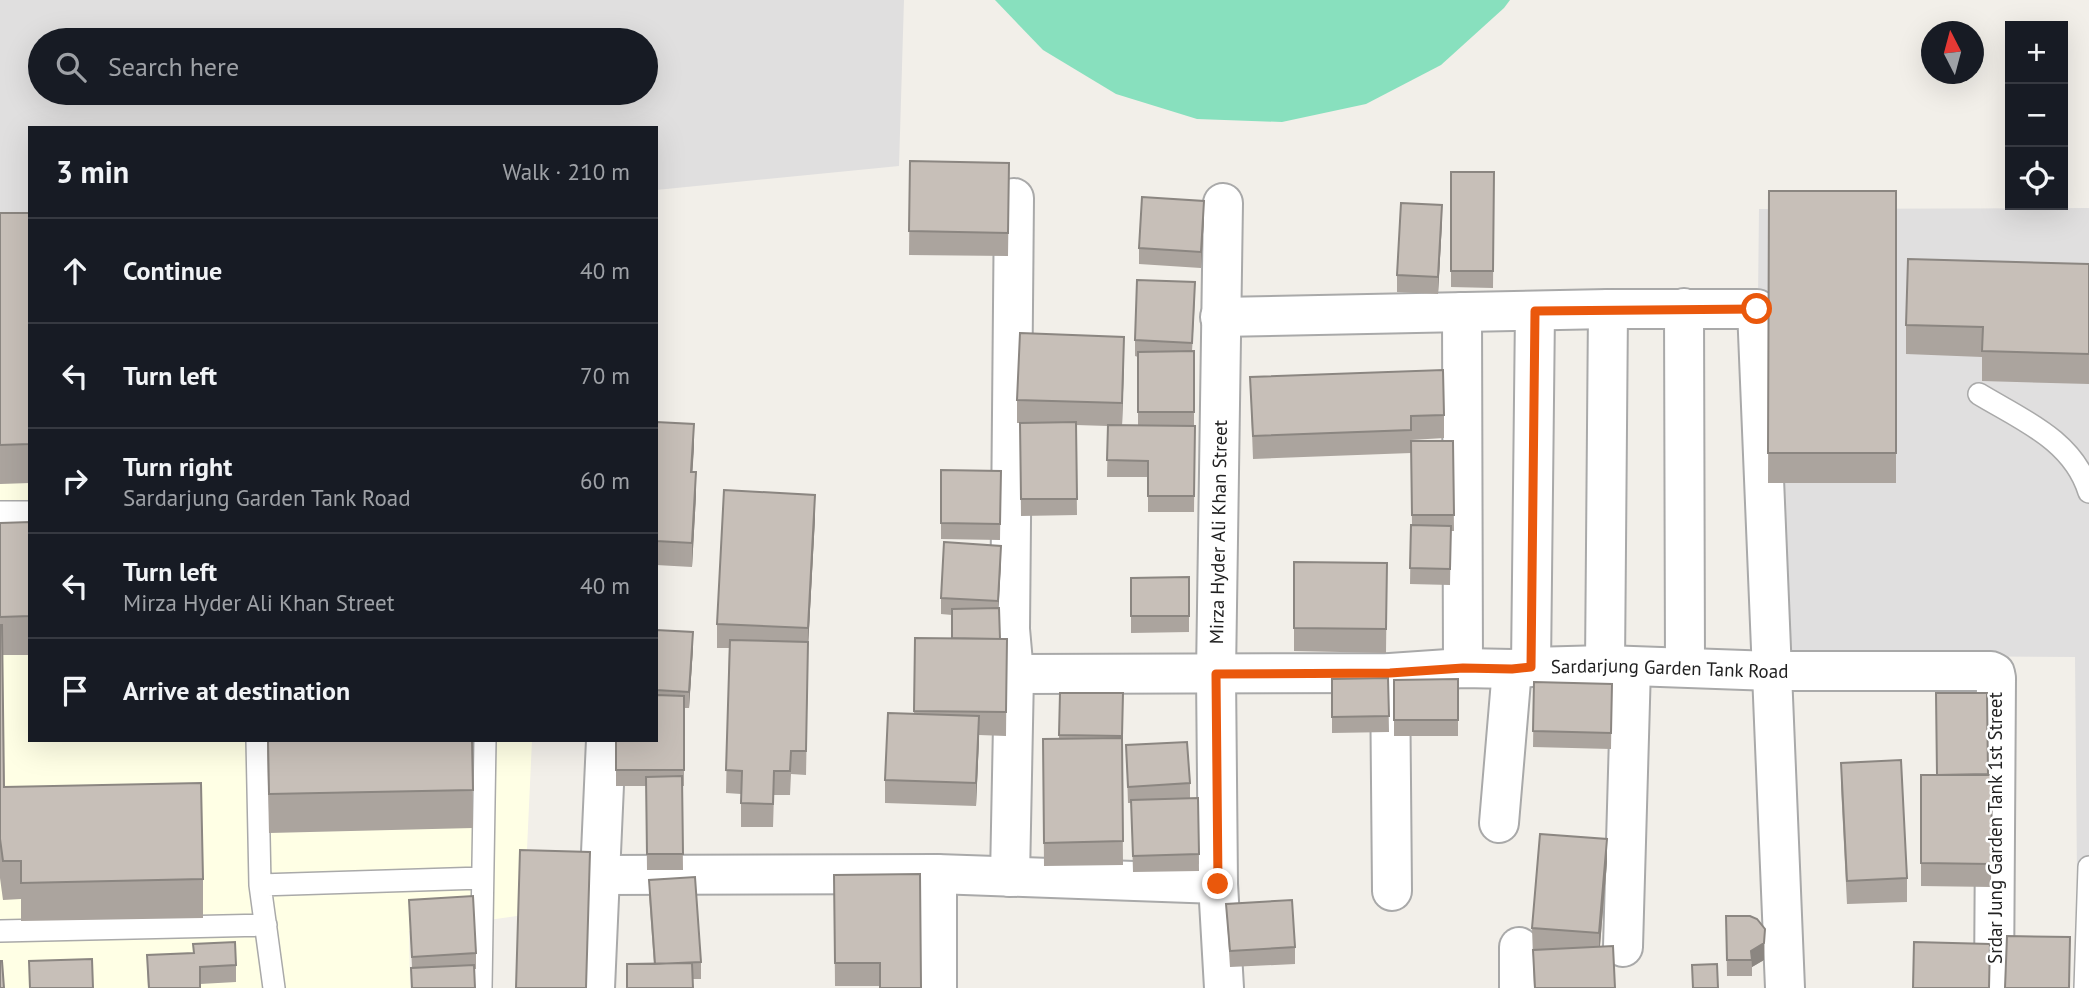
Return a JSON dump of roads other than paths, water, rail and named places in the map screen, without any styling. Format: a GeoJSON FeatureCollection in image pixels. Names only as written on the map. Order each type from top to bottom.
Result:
{"type":"FeatureCollection","features":[{"type":"Feature","properties":{"kind":"street"},"geometry":{"type":"LineString","coordinates":[[1010,877],[1014,674],[1010,602],[1014,198]]}},
{"type":"Feature","properties":{"kind":"street","name":"Mirza Hyder Ali Khan Street"},"geometry":{"type":"LineString","coordinates":[[1223,203],[1216,674],[1218,884],[1224,988]]}},
{"type":"Feature","properties":{"kind":"street"},"geometry":{"type":"LineString","coordinates":[[1684,308],[1685,667]]}},
{"type":"Feature","properties":{"kind":"street"},"geometry":{"type":"LineString","coordinates":[[1220,317],[1608,309],[1757,309],[1785,988]]}},
{"type":"Feature","properties":{"kind":"street"},"geometry":{"type":"LineString","coordinates":[[1608,309],[1623,947]]}},
{"type":"Feature","properties":{"kind":"street"},"geometry":{"type":"LineString","coordinates":[[1499,823],[1522,668],[1535,311]]}},
{"type":"Feature","properties":{"kind":"street"},"geometry":{"type":"LineString","coordinates":[[1462,312],[1463,668]]}},
{"type":"Feature","properties":{"kind":"street","name":"Sardarjung Garden Tank Road"},"geometry":{"type":"LineString","coordinates":[[1014,674],[1390,673],[1463,668],[1618,666],[1772,671],[1991,671]]}},
{"type":"Feature","properties":{"kind":"street","name":"Srdar Jung Garden Tank 1st Street"},"geometry":{"type":"LineString","coordinates":[[1991,671],[1996,678],[1994,988]]}},
{"type":"Feature","properties":{"kind":"street"},"geometry":{"type":"LineString","coordinates":[[1390,673],[1392,891]]}},
{"type":"Feature","properties":{"kind":"street"},"geometry":{"type":"LineString","coordinates":[[595,988],[606,742]]}},
{"type":"Feature","properties":{"kind":"street"},"geometry":{"type":"LineString","coordinates":[[937,874],[937,988]]}},
{"type":"Feature","properties":{"kind":"street"},"geometry":{"type":"LineString","coordinates":[[600,875],[937,874],[1218,884]]}},
{"type":"Feature","properties":{"kind":"street"},"geometry":{"type":"LineString","coordinates":[[1519,988],[1520,947]]}},
{"type":"Feature","properties":{"kind":"lane"},"geometry":{"type":"LineString","coordinates":[[1979,394],[2057,442],[2074,459],[2089,492]]}},
{"type":"Feature","properties":{"kind":"lane"},"geometry":{"type":"LineString","coordinates":[[0,512],[28,512]]}},
{"type":"Feature","properties":{"kind":"lane"},"geometry":{"type":"LineString","coordinates":[[257,742],[260,885],[274,988]]}},
{"type":"Feature","properties":{"kind":"lane"},"geometry":{"type":"LineString","coordinates":[[481,988],[485,742]]}},
{"type":"Feature","properties":{"kind":"lane"},"geometry":{"type":"LineString","coordinates":[[2085,988],[2089,867]]}},
{"type":"Feature","properties":{"kind":"lane"},"geometry":{"type":"LineString","coordinates":[[260,885],[482,878]]}},
{"type":"Feature","properties":{"kind":"lane"},"geometry":{"type":"LineString","coordinates":[[0,931],[267,925]]}}]}
